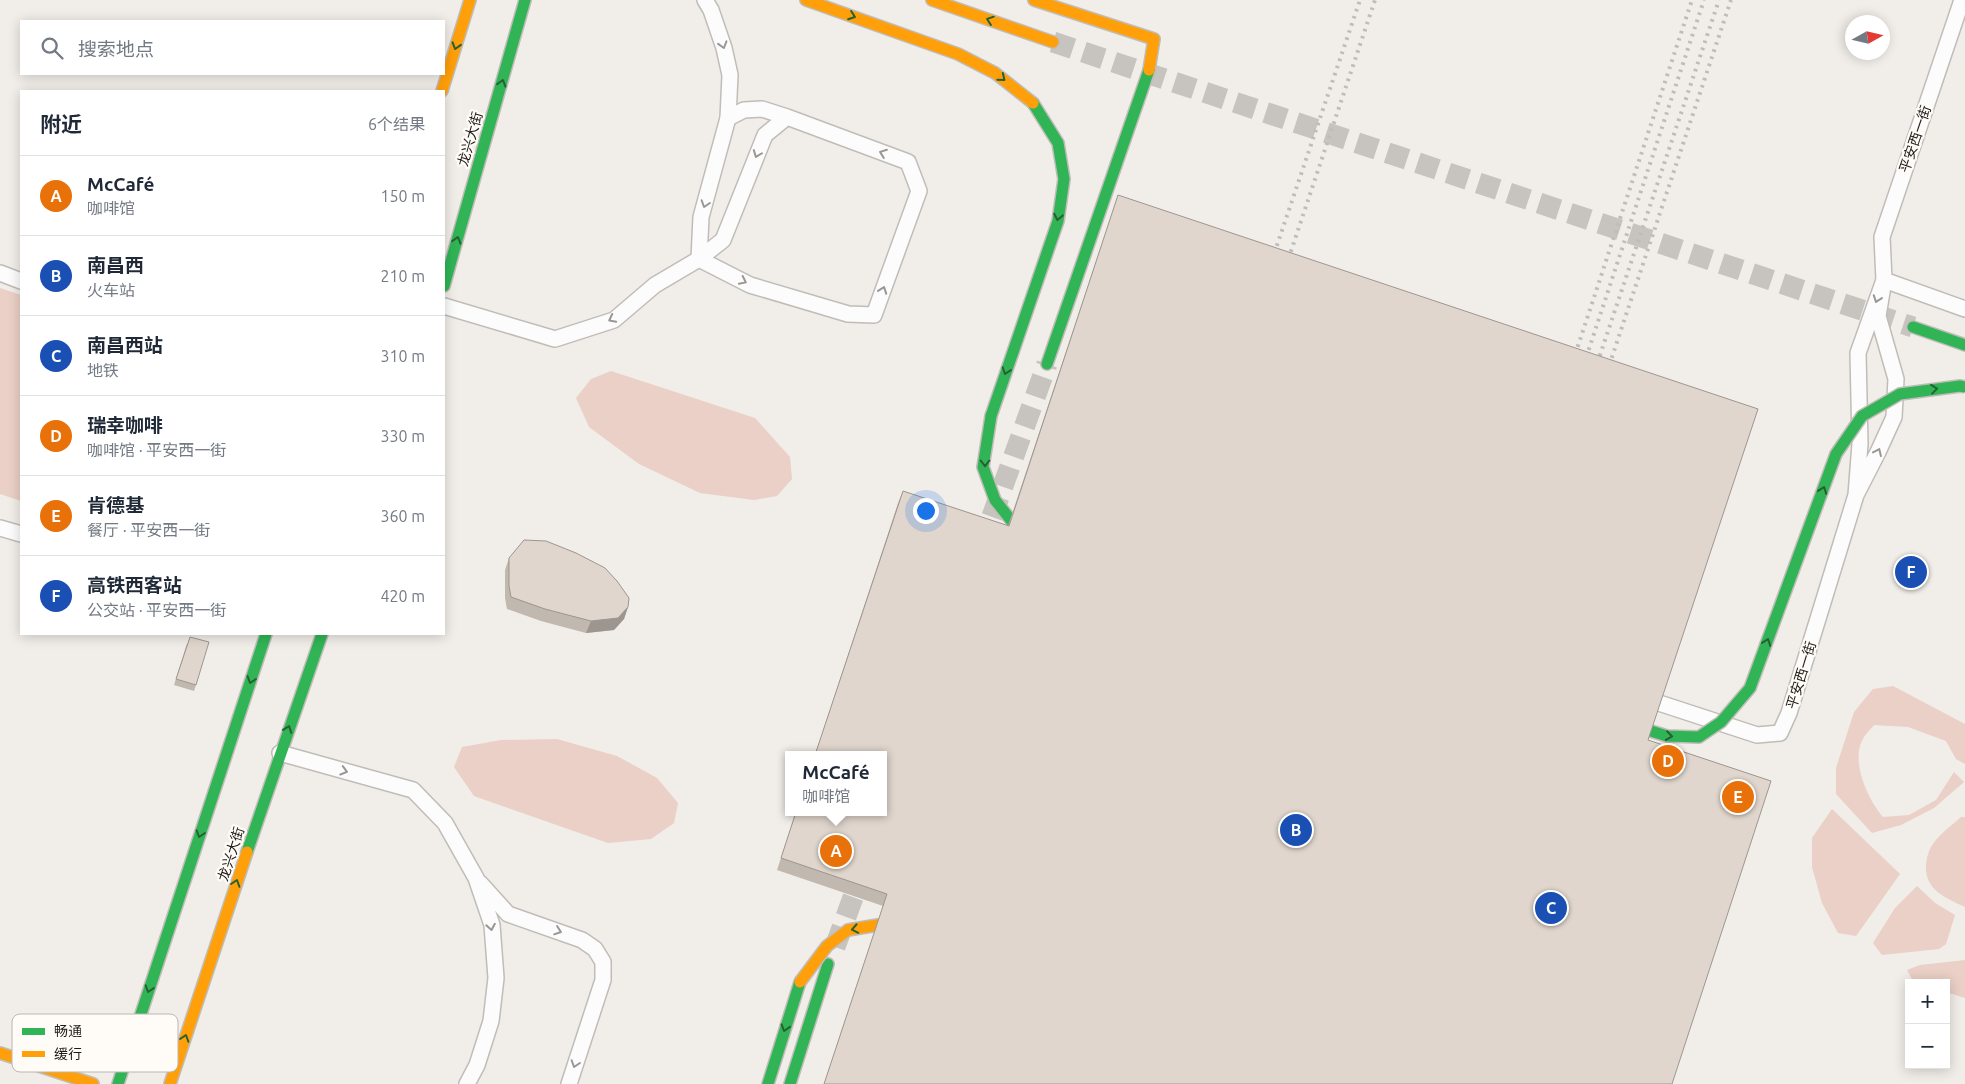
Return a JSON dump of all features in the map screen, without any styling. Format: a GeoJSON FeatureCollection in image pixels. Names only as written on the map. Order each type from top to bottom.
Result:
{"type":"FeatureCollection","features":[{"type":"Feature","properties":{"kind":"street"},"geometry":{"type":"LineString","coordinates":[[442,90],[470,0]]}},
{"type":"Feature","properties":{"kind":"street","name":"龙兴大街"},"geometry":{"type":"LineString","coordinates":[[445,282],[525,0]]}},
{"type":"Feature","properties":{"kind":"street"},"geometry":{"type":"LineString","coordinates":[[699,259],[701,217],[728,118],[730,75],[724,48],[711,10],[705,0]]}},
{"type":"Feature","properties":{"kind":"street"},"geometry":{"type":"LineString","coordinates":[[806,0],[958,54],[995,72],[1036,105],[1058,143],[1064,179],[1058,221],[991,416],[983,467],[995,500],[1014,524],[1043,533]]}},
{"type":"Feature","properties":{"kind":"street"},"geometry":{"type":"LineString","coordinates":[[932,0],[1052,42]]}},
{"type":"Feature","properties":{"kind":"street"},"geometry":{"type":"LineString","coordinates":[[1034,0],[1154,39],[1151,63],[1047,364]]}},
{"type":"Feature","properties":{"kind":"street","name":"平安西一街"},"geometry":{"type":"LineString","coordinates":[[1884,280],[1882,237],[1962,0]]}},
{"type":"Feature","properties":{"kind":"street"},"geometry":{"type":"LineString","coordinates":[[699,259],[750,285],[848,314],[874,315],[918,191],[908,162],[762,109],[744,110],[728,118]]}},
{"type":"Feature","properties":{"kind":"street"},"geometry":{"type":"LineString","coordinates":[[445,306],[555,339],[614,320],[655,285],[699,259],[723,240],[765,135],[787,117]]}},
{"type":"Feature","properties":{"kind":"street"},"geometry":{"type":"LineString","coordinates":[[0,273],[20,280]]}},
{"type":"Feature","properties":{"kind":"street"},"geometry":{"type":"LineString","coordinates":[[1884,280],[1965,309]]}},
{"type":"Feature","properties":{"kind":"street"},"geometry":{"type":"LineString","coordinates":[[1856,495],[1894,417],[1896,379],[1878,316],[1884,280]]}},
{"type":"Feature","properties":{"kind":"street"},"geometry":{"type":"LineString","coordinates":[[1856,495],[1860,444],[1858,353],[1884,280]]}},
{"type":"Feature","properties":{"kind":"street"},"geometry":{"type":"LineString","coordinates":[[1913,327],[1965,345]]}},
{"type":"Feature","properties":{"kind":"street"},"geometry":{"type":"LineString","coordinates":[[1610,718],[1667,736],[1699,738],[1721,722],[1750,688],[1836,454],[1862,416],[1900,394],[1932,389],[1965,387]]}},
{"type":"Feature","properties":{"kind":"street","name":"平安西一街"},"geometry":{"type":"LineString","coordinates":[[1660,703],[1757,735],[1780,733],[1789,713],[1856,495]]}},
{"type":"Feature","properties":{"kind":"street"},"geometry":{"type":"LineString","coordinates":[[0,528],[20,534]]}},
{"type":"Feature","properties":{"kind":"street"},"geometry":{"type":"LineString","coordinates":[[141,1014],[266,635]]}},
{"type":"Feature","properties":{"kind":"street","name":"龙兴大街"},"geometry":{"type":"LineString","coordinates":[[178,1060],[280,753],[322,635]]}},
{"type":"Feature","properties":{"kind":"street"},"geometry":{"type":"LineString","coordinates":[[280,753],[413,790],[445,822],[476,878],[492,925],[496,978],[491,1021],[477,1065],[467,1084]]}},
{"type":"Feature","properties":{"kind":"street"},"geometry":{"type":"LineString","coordinates":[[476,878],[508,914],[582,940],[595,949],[603,962],[603,980],[568,1084]]}},
{"type":"Feature","properties":{"kind":"street"},"geometry":{"type":"LineString","coordinates":[[768,1084],[800,982],[827,946],[848,930],[878,925],[916,938]]}},
{"type":"Feature","properties":{"kind":"street"},"geometry":{"type":"LineString","coordinates":[[790,1084],[828,964]]}},
{"type":"Feature","properties":{"kind":"street"},"geometry":{"type":"LineString","coordinates":[[0,1053],[12,1057]]}},
{"type":"Feature","properties":{"kind":"street"},"geometry":{"type":"LineString","coordinates":[[57,1072],[93,1084]]}},
{"type":"Feature","properties":{"kind":"street"},"geometry":{"type":"LineString","coordinates":[[118,1084],[122,1072]]}},
{"type":"Feature","properties":{"kind":"street","name":"龙兴大街"},"geometry":{"type":"LineString","coordinates":[[170,1084],[174,1072]]}},
{"type":"Feature","properties":{"kind":"shaded area"},"geometry":{"type":"Polygon","coordinates":[[[0,288],[20,295],[20,501],[0,494],[0,288]]]}},
{"type":"Feature","properties":{"kind":"shaded area"},"geometry":{"type":"Polygon","coordinates":[[[611,371],[755,418],[790,457],[792,479],[777,496],[754,500],[700,493],[639,464],[589,427],[576,398],[591,379],[611,371]]]}},
{"type":"Feature","properties":{"kind":"shaded area"},"geometry":{"type":"Polygon","coordinates":[[[1893,686],[1965,724],[1965,764],[1956,759],[1946,741],[1908,727],[1874,725],[1864,737],[1860,746],[1859,767],[1866,790],[1877,810],[1883,817],[1909,815],[1936,800],[1954,772],[1964,782],[1934,808],[1901,825],[1872,833],[1836,794],[1836,768],[1854,712],[1873,689],[1893,686]]]}},
{"type":"Feature","properties":{"kind":"shaded area"},"geometry":{"type":"Polygon","coordinates":[[[557,739],[617,756],[657,778],[678,803],[674,823],[651,839],[608,843],[474,796],[454,767],[462,747],[501,740],[557,739]]]}},
{"type":"Feature","properties":{"kind":"shaded area"},"geometry":{"type":"Polygon","coordinates":[[[1832,809],[1900,874],[1856,936],[1838,933],[1822,903],[1812,867],[1812,838],[1832,809]]]}},
{"type":"Feature","properties":{"kind":"shaded area"},"geometry":{"type":"Polygon","coordinates":[[[1961,817],[1965,817],[1965,907],[1944,896],[1933,887],[1929,881],[1926,866],[1928,854],[1934,843],[1944,831],[1961,817]]]}},
{"type":"Feature","properties":{"kind":"shaded area"},"geometry":{"type":"Polygon","coordinates":[[[1917,886],[1935,903],[1955,915],[1946,944],[1939,949],[1882,955],[1873,943],[1895,908],[1917,886]]]}},
{"type":"Feature","properties":{"kind":"shaded area"},"geometry":{"type":"Polygon","coordinates":[[[1965,960],[1965,998],[1950,993],[1950,979],[1912,979],[1907,970],[1920,965],[1965,960]]]}},
{"type":"Feature","properties":{"kind":"building"},"geometry":{"type":"Polygon","coordinates":[[[1118,195],[1758,409],[1648,740],[1771,781],[1672,1084],[824,1084],[887,894],[781,858],[795,816],[887,816],[887,751],[816,751],[903,491],[1009,526],[1118,195]]]}},
{"type":"Feature","properties":{"kind":"building"},"geometry":{"type":"Polygon","coordinates":[[[524,540],[546,541],[576,553],[605,568],[629,598],[628,607],[618,618],[591,621],[545,609],[511,597],[509,558],[524,540]]]}},
{"type":"Feature","properties":{"kind":"building"},"geometry":{"type":"Polygon","coordinates":[[[190,637],[209,642],[196,685],[176,679],[190,637]]]}},
{"type":"Feature","properties":{"kind":"tunnel"},"geometry":{"type":"LineString","coordinates":[[1053,42],[1913,327]]}},
{"type":"Feature","properties":{"kind":"tunnel"},"geometry":{"type":"LineString","coordinates":[[981,547],[1047,364]]}},
{"type":"Feature","properties":{"kind":"tunnel"},"geometry":{"type":"LineString","coordinates":[[835,947],[863,870]]}},
{"type":"Feature","properties":{"kind":"railway"},"geometry":{"type":"LineString","coordinates":[[1272,260],[1360,0]]}},
{"type":"Feature","properties":{"kind":"railway"},"geometry":{"type":"LineString","coordinates":[[1286,266],[1375,0]]}},
{"type":"Feature","properties":{"kind":"railway"},"geometry":{"type":"LineString","coordinates":[[1573,361],[1692,0]]}},
{"type":"Feature","properties":{"kind":"railway"},"geometry":{"type":"LineString","coordinates":[[1584,364],[1704,0]]}},
{"type":"Feature","properties":{"kind":"railway"},"geometry":{"type":"LineString","coordinates":[[1595,370],[1719,0]]}},
{"type":"Feature","properties":{"kind":"railway"},"geometry":{"type":"LineString","coordinates":[[1607,372],[1731,0]]}},
{"type":"Feature","properties":{"kind":"traffic: fast"},"geometry":{"type":"LineString","coordinates":[[445,282],[525,0]]}},
{"type":"Feature","properties":{"kind":"traffic: fast"},"geometry":{"type":"LineString","coordinates":[[1047,364],[1149,70]]}},
{"type":"Feature","properties":{"kind":"traffic: fast"},"geometry":{"type":"LineString","coordinates":[[991,416],[1058,221],[1064,179],[1058,143],[1033,103]]}},
{"type":"Feature","properties":{"kind":"traffic: fast"},"geometry":{"type":"LineString","coordinates":[[1913,327],[1965,345]]}},
{"type":"Feature","properties":{"kind":"traffic: fast"},"geometry":{"type":"LineString","coordinates":[[1625,723],[1667,736],[1699,737],[1721,722],[1750,688],[1836,454],[1862,416],[1900,394],[1960,386],[1965,387]]}},
{"type":"Feature","properties":{"kind":"traffic: fast"},"geometry":{"type":"LineString","coordinates":[[991,416],[983,467],[995,500],[1014,524],[1035,530]]}},
{"type":"Feature","properties":{"kind":"traffic: fast"},"geometry":{"type":"LineString","coordinates":[[141,1014],[266,635]]}},
{"type":"Feature","properties":{"kind":"traffic: fast"},"geometry":{"type":"LineString","coordinates":[[247,852],[322,635]]}},
{"type":"Feature","properties":{"kind":"traffic: fast"},"geometry":{"type":"LineString","coordinates":[[790,1084],[828,964]]}},
{"type":"Feature","properties":{"kind":"traffic: fast"},"geometry":{"type":"LineString","coordinates":[[768,1084],[800,982]]}},
{"type":"Feature","properties":{"kind":"traffic: fast"},"geometry":{"type":"LineString","coordinates":[[118,1084],[122,1072]]}},
{"type":"Feature","properties":{"kind":"traffic: slow"},"geometry":{"type":"LineString","coordinates":[[442,90],[470,0]]}},
{"type":"Feature","properties":{"kind":"traffic: slow"},"geometry":{"type":"LineString","coordinates":[[806,0],[958,54],[995,73],[1033,103]]}},
{"type":"Feature","properties":{"kind":"traffic: slow"},"geometry":{"type":"LineString","coordinates":[[932,0],[1053,42]]}},
{"type":"Feature","properties":{"kind":"traffic: slow"},"geometry":{"type":"LineString","coordinates":[[1034,0],[1154,39],[1149,70]]}},
{"type":"Feature","properties":{"kind":"traffic: slow"},"geometry":{"type":"LineString","coordinates":[[178,1060],[247,852]]}},
{"type":"Feature","properties":{"kind":"traffic: slow"},"geometry":{"type":"LineString","coordinates":[[800,982],[827,946],[848,930],[878,925],[902,933]]}},
{"type":"Feature","properties":{"kind":"traffic: slow"},"geometry":{"type":"LineString","coordinates":[[0,1053],[12,1057]]}},
{"type":"Feature","properties":{"kind":"traffic: slow"},"geometry":{"type":"LineString","coordinates":[[57,1072],[93,1084]]}},
{"type":"Feature","properties":{"kind":"traffic: slow"},"geometry":{"type":"LineString","coordinates":[[170,1084],[174,1072]]}},
{"type":"Feature","properties":{"kind":"place","name":"高铁西客站"},"geometry":{"type":"Point","coordinates":[1911,572]}},
{"type":"Feature","properties":{"kind":"place","name":"瑞幸咖啡"},"geometry":{"type":"Point","coordinates":[1668,761]}},
{"type":"Feature","properties":{"kind":"place","name":"肯德基"},"geometry":{"type":"Point","coordinates":[1738,797]}},
{"type":"Feature","properties":{"kind":"place","name":"南昌西"},"geometry":{"type":"Point","coordinates":[1296,830]}},
{"type":"Feature","properties":{"kind":"place","name":"McCafé"},"geometry":{"type":"Point","coordinates":[836,851]}},
{"type":"Feature","properties":{"kind":"place","name":"南昌西站"},"geometry":{"type":"Point","coordinates":[1551,908]}}]}
